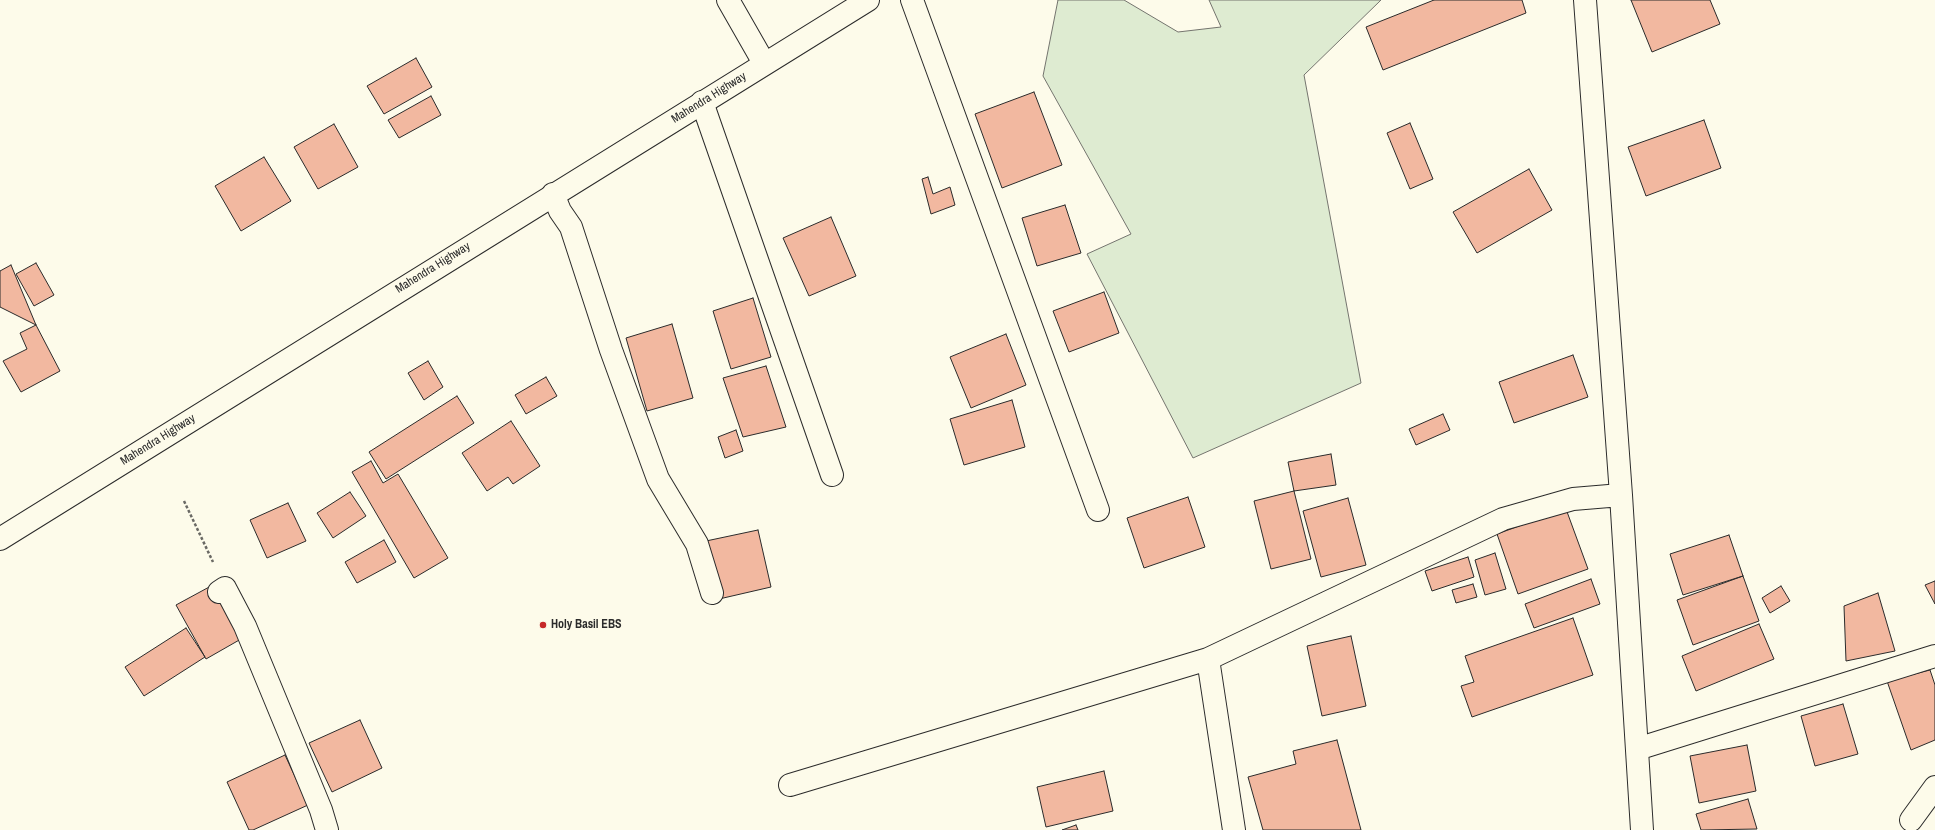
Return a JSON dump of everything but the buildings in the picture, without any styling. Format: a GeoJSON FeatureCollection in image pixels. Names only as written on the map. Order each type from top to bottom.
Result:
{"type":"FeatureCollection","features":[{"type":"Feature","properties":{"kind":"main road"},"geometry":{"type":"LineString","coordinates":[[728,0],[764,63]]}},
{"type":"Feature","properties":{"kind":"main road","name":"Mahendra Highway"},"geometry":{"type":"LineString","coordinates":[[0,539],[553,194],[868,0]]}},
{"type":"Feature","properties":{"kind":"main road"},"geometry":{"type":"LineString","coordinates":[[912,0],[1098,510]]}},
{"type":"Feature","properties":{"kind":"main road"},"geometry":{"type":"LineString","coordinates":[[1585,0],[1621,495],[1642,830]]}},
{"type":"Feature","properties":{"kind":"main road"},"geometry":{"type":"LineString","coordinates":[[702,102],[832,475]]}},
{"type":"Feature","properties":{"kind":"main road"},"geometry":{"type":"LineString","coordinates":[[553,194],[560,211],[571,227],[611,350],[658,479],[697,544],[712,592]]}},
{"type":"Feature","properties":{"kind":"main road"},"geometry":{"type":"LineString","coordinates":[[790,785],[1208,659],[1503,519],[1573,499],[1621,495]]}},
{"type":"Feature","properties":{"kind":"main road"},"geometry":{"type":"LineString","coordinates":[[222,590],[248,633],[321,810],[327,830]]}},
{"type":"Feature","properties":{"kind":"main road"},"geometry":{"type":"LineString","coordinates":[[1637,749],[1935,656]]}},
{"type":"Feature","properties":{"kind":"main road"},"geometry":{"type":"LineString","coordinates":[[1208,659],[1234,830]]}},
{"type":"Feature","properties":{"kind":"main road"},"geometry":{"type":"LineString","coordinates":[[1911,820],[1935,787]]}},
{"type":"Feature","properties":{"kind":"path"},"geometry":{"type":"LineString","coordinates":[[184,501],[222,590]]}},
{"type":"Feature","properties":{"kind":"green space"},"geometry":{"type":"Polygon","coordinates":[[[1058,0],[1124,0],[1178,32],[1221,27],[1209,0],[1381,0],[1304,75],[1361,383],[1193,458],[1087,254],[1131,234],[1043,76],[1058,0]]]}},
{"type":"Feature","properties":{"kind":"place","name":"Holy Basil EBS"},"geometry":{"type":"Point","coordinates":[543,625]}}]}
